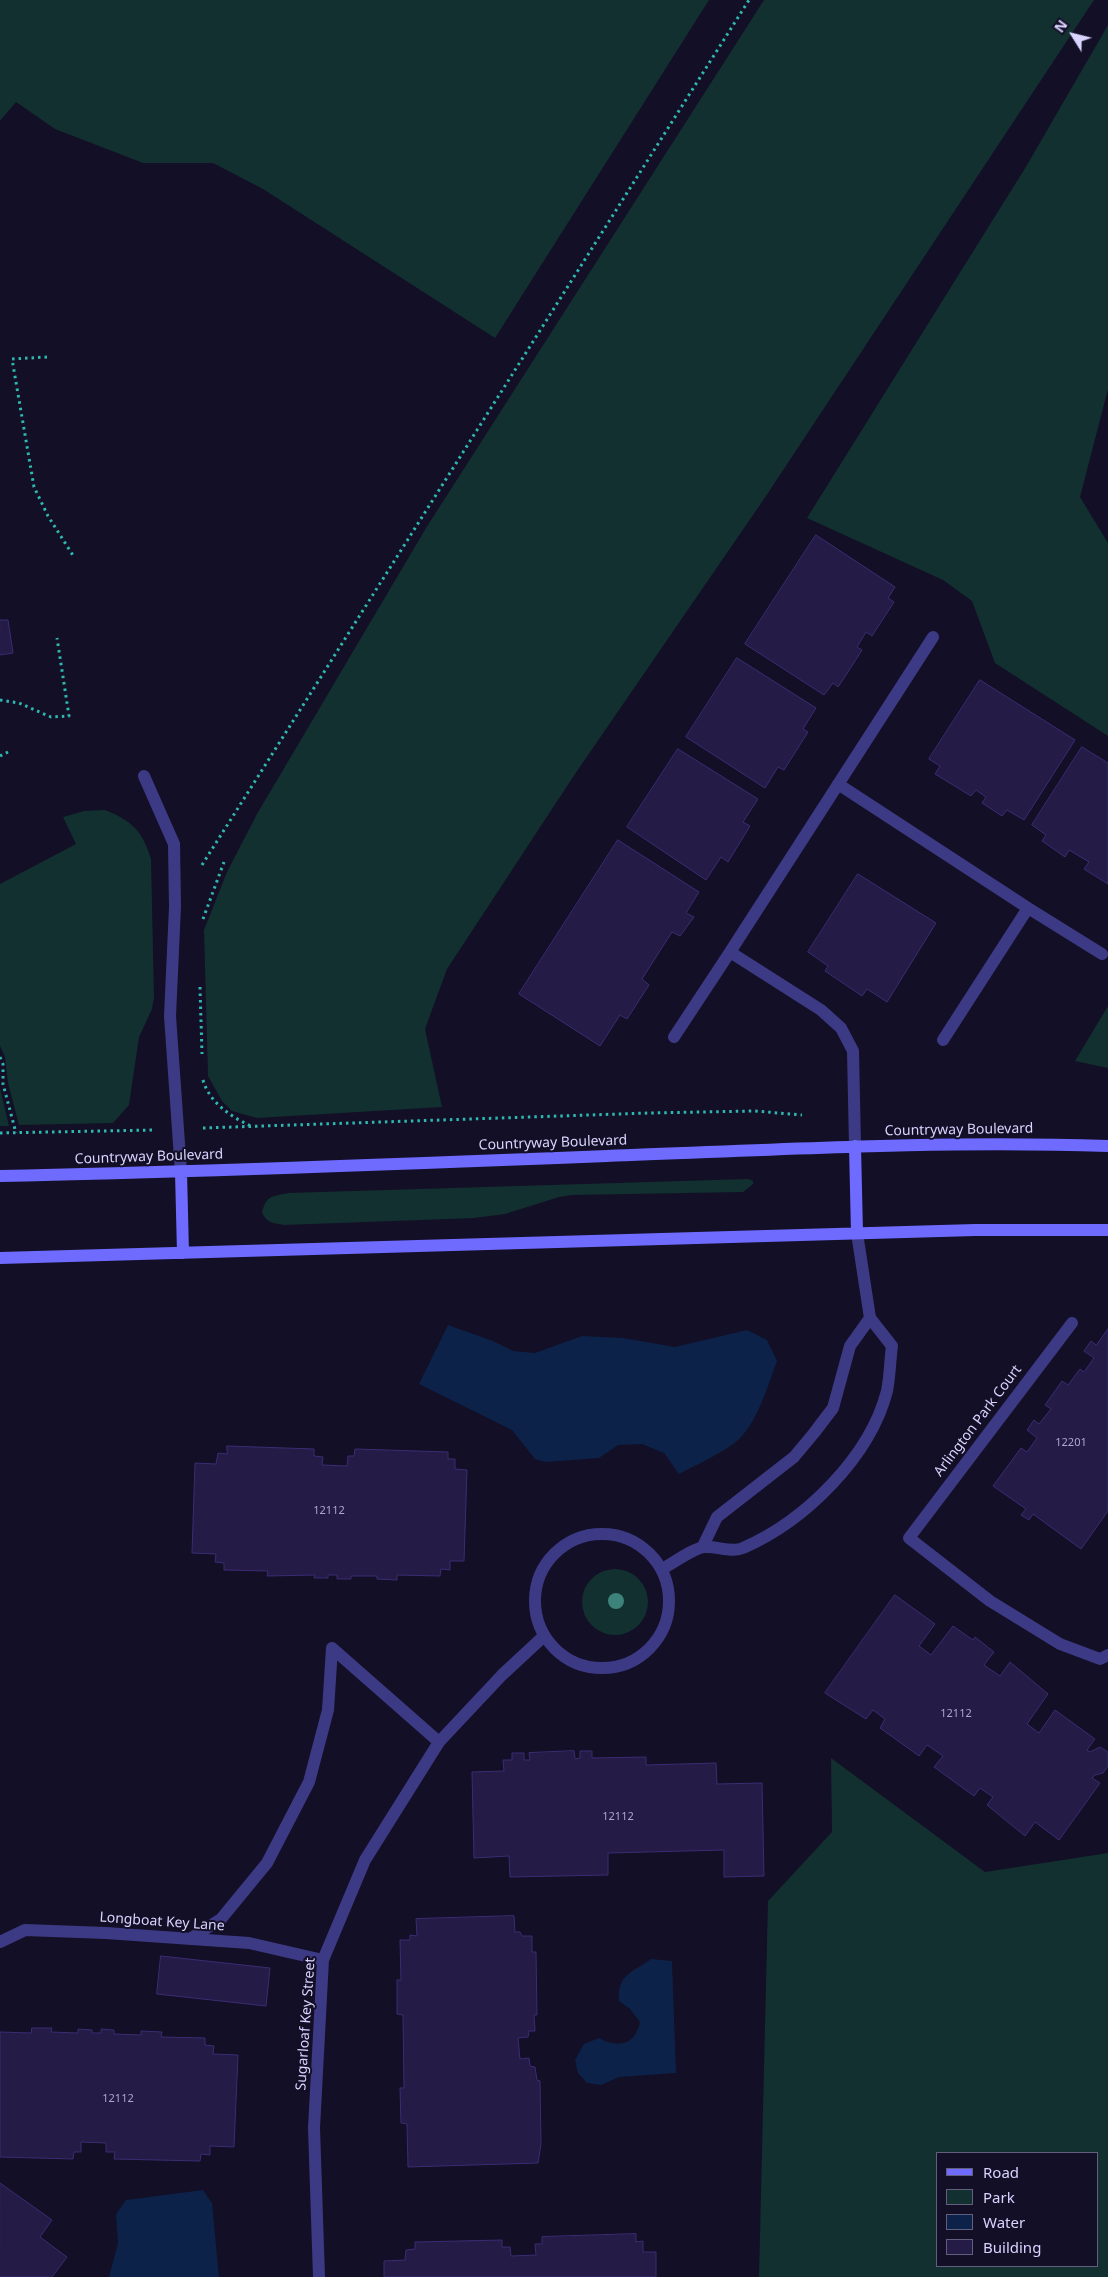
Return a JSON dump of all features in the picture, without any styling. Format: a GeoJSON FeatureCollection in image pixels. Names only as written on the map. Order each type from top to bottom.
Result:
{"type":"FeatureCollection","features":[{"type":"Feature","properties":{"kind":"street"},"geometry":{"type":"LineString","coordinates":[[674,1037],[933,637]]}},
{"type":"Feature","properties":{"kind":"street"},"geometry":{"type":"LineString","coordinates":[[144,776],[174,844],[175,908],[170,1016],[182,1172],[183,1253]]}},
{"type":"Feature","properties":{"kind":"street"},"geometry":{"type":"LineString","coordinates":[[838,784],[1102,954]]}},
{"type":"Feature","properties":{"kind":"street"},"geometry":{"type":"LineString","coordinates":[[943,1040],[1028,908]]}},
{"type":"Feature","properties":{"kind":"street"},"geometry":{"type":"LineString","coordinates":[[703,1546],[741,1550],[782,1526],[828,1489],[854,1460],[872,1429],[887,1390],[892,1346],[870,1318],[857,1233],[853,1051],[841,1028],[821,1010],[730,952]]}},
{"type":"Feature","properties":{"kind":"street","name":"Countryway Boulevard"},"geometry":{"type":"LineString","coordinates":[[0,1176],[182,1172],[855,1146],[1023,1143],[1108,1146]]}},
{"type":"Feature","properties":{"kind":"street"},"geometry":{"type":"LineString","coordinates":[[0,1258],[975,1230],[1108,1230]]}},
{"type":"Feature","properties":{"kind":"street"},"geometry":{"type":"LineString","coordinates":[[662,1569],[703,1546],[717,1517],[794,1458],[833,1408],[850,1346],[870,1318]]}},
{"type":"Feature","properties":{"kind":"street","name":"Arlington Park Court"},"geometry":{"type":"LineString","coordinates":[[1072,1322],[909,1538],[990,1601],[1060,1644],[1100,1660],[1108,1655]]}},
{"type":"Feature","properties":{"kind":"street"},"geometry":{"type":"LineString","coordinates":[[606,1534],[629,1539],[648,1551],[662,1569],[670,1600],[666,1623],[649,1650],[630,1663],[598,1669],[584,1667],[562,1656],[544,1636],[538,1622],[534,1599],[538,1578],[550,1558],[566,1544],[588,1535],[606,1534]]}},
{"type":"Feature","properties":{"kind":"street","name":"Sugarloaf Key Street"},"geometry":{"type":"LineString","coordinates":[[319,2277],[314,2128],[323,1960],[364,1860],[439,1742],[502,1675],[544,1636]]}},
{"type":"Feature","properties":{"kind":"street"},"geometry":{"type":"LineString","coordinates":[[190,1939],[221,1919],[267,1864],[309,1782],[328,1710],[332,1648],[439,1742]]}},
{"type":"Feature","properties":{"kind":"street","name":"Longboat Key Lane"},"geometry":{"type":"LineString","coordinates":[[0,1942],[25,1930],[190,1939],[249,1943],[323,1960]]}},
{"type":"Feature","properties":{"kind":"path"},"geometry":{"type":"LineString","coordinates":[[202,866],[750,0]]}},
{"type":"Feature","properties":{"kind":"path"},"geometry":{"type":"LineString","coordinates":[[47,357],[12,358],[34,487],[48,516],[74,557]]}},
{"type":"Feature","properties":{"kind":"path"},"geometry":{"type":"LineString","coordinates":[[0,700],[19,703],[51,717],[69,716],[57,638]]}},
{"type":"Feature","properties":{"kind":"path"},"geometry":{"type":"LineString","coordinates":[[0,756],[8,752]]}},
{"type":"Feature","properties":{"kind":"path"},"geometry":{"type":"LineString","coordinates":[[202,920],[224,862]]}},
{"type":"Feature","properties":{"kind":"path"},"geometry":{"type":"LineString","coordinates":[[200,978],[202,1061]]}},
{"type":"Feature","properties":{"kind":"path"},"geometry":{"type":"LineString","coordinates":[[0,1057],[3,1064],[4,1084],[16,1133]]}},
{"type":"Feature","properties":{"kind":"path"},"geometry":{"type":"LineString","coordinates":[[203,1075],[203,1082],[214,1100],[232,1117],[251,1126]]}},
{"type":"Feature","properties":{"kind":"path"},"geometry":{"type":"LineString","coordinates":[[239,1127],[649,1112],[754,1112],[802,1115]]}},
{"type":"Feature","properties":{"kind":"path"},"geometry":{"type":"LineString","coordinates":[[0,1133],[105,1131]]}},
{"type":"Feature","properties":{"kind":"green space"},"geometry":{"type":"Polygon","coordinates":[[[0,0],[709,0],[495,338],[263,189],[213,163],[143,163],[55,129],[16,102],[0,121],[0,0]]]}},
{"type":"Feature","properties":{"kind":"green space"},"geometry":{"type":"Polygon","coordinates":[[[764,0],[1094,0],[764,499],[575,774],[447,969],[425,1029],[442,1107],[257,1118],[232,1111],[222,1101],[208,1076],[204,930],[227,872],[257,814],[426,528],[764,0]]]}},
{"type":"Feature","properties":{"kind":"green space"},"geometry":{"type":"Polygon","coordinates":[[[1108,25],[1108,389],[1080,497],[1108,543],[1108,736],[995,663],[972,601],[943,580],[807,518],[1027,165],[1108,25]]]}},
{"type":"Feature","properties":{"kind":"green space"},"geometry":{"type":"Polygon","coordinates":[[[105,810],[122,818],[135,828],[144,841],[151,859],[154,997],[152,1009],[139,1037],[129,1105],[113,1123],[19,1125],[8,1083],[5,1057],[0,1046],[0,884],[76,844],[63,817],[84,811],[105,810]]]}},
{"type":"Feature","properties":{"kind":"green space"},"geometry":{"type":"Polygon","coordinates":[[[1108,1006],[1108,1068],[1075,1061],[1108,1006]]]}},
{"type":"Feature","properties":{"kind":"green space"},"geometry":{"type":"Polygon","coordinates":[[[0,1088],[9,1126],[0,1126],[0,1088]]]}},
{"type":"Feature","properties":{"kind":"green space"},"geometry":{"type":"Polygon","coordinates":[[[748,1179],[753,1181],[753,1184],[743,1192],[572,1195],[559,1197],[505,1214],[474,1218],[284,1225],[268,1220],[262,1212],[268,1200],[277,1195],[288,1193],[748,1179]]]}},
{"type":"Feature","properties":{"kind":"green space"},"geometry":{"type":"Polygon","coordinates":[[[615,1569],[628,1572],[638,1579],[645,1589],[648,1602],[645,1615],[638,1625],[628,1632],[615,1635],[602,1632],[592,1625],[585,1615],[582,1602],[585,1589],[592,1579],[602,1572],[615,1569]]]}},
{"type":"Feature","properties":{"kind":"green space"},"geometry":{"type":"Polygon","coordinates":[[[831,1758],[985,1872],[1108,1853],[1108,2277],[759,2277],[768,1901],[832,1832],[831,1758]]]}},
{"type":"Feature","properties":{"kind":"water"},"geometry":{"type":"Polygon","coordinates":[[[448,1325],[493,1341],[513,1351],[535,1353],[582,1336],[623,1338],[675,1347],[747,1330],[767,1340],[777,1361],[758,1411],[742,1436],[721,1452],[679,1474],[664,1453],[642,1444],[618,1445],[599,1458],[545,1462],[535,1459],[512,1430],[419,1384],[448,1325]]]}},
{"type":"Feature","properties":{"kind":"water"},"geometry":{"type":"Polygon","coordinates":[[[651,1959],[672,1961],[676,2073],[619,2077],[601,2085],[587,2083],[578,2073],[575,2060],[584,2044],[599,2038],[619,2044],[625,2043],[634,2036],[640,2022],[630,2009],[619,2001],[620,1985],[627,1975],[651,1959]]]}},
{"type":"Feature","properties":{"kind":"water"},"geometry":{"type":"Polygon","coordinates":[[[203,2190],[212,2203],[219,2277],[109,2277],[118,2243],[116,2214],[126,2200],[203,2190]]]}},
{"type":"Feature","properties":{"kind":"building"},"geometry":{"type":"Polygon","coordinates":[[[816,535],[895,587],[888,598],[894,602],[872,636],[866,632],[857,647],[862,650],[838,687],[833,683],[824,695],[745,644],[816,535]]]}},
{"type":"Feature","properties":{"kind":"building"},"geometry":{"type":"Polygon","coordinates":[[[0,620],[8,620],[13,653],[0,655],[0,620]]]}},
{"type":"Feature","properties":{"kind":"building"},"geometry":{"type":"Polygon","coordinates":[[[737,658],[816,708],[803,729],[808,732],[784,770],[778,767],[765,788],[686,737],[737,658]]]}},
{"type":"Feature","properties":{"kind":"building"},"geometry":{"type":"Polygon","coordinates":[[[980,680],[1075,740],[1024,820],[1007,810],[1002,816],[982,803],[986,797],[976,790],[971,796],[935,774],[940,766],[929,759],[980,680]]]}},
{"type":"Feature","properties":{"kind":"building"},"geometry":{"type":"Polygon","coordinates":[[[1082,747],[1108,763],[1108,884],[1084,869],[1089,862],[1069,850],[1065,857],[1042,841],[1046,835],[1032,825],[1082,747]]]}},
{"type":"Feature","properties":{"kind":"building"},"geometry":{"type":"Polygon","coordinates":[[[678,749],[758,799],[743,822],[750,826],[728,862],[721,857],[706,880],[627,827],[678,749]]]}},
{"type":"Feature","properties":{"kind":"building"},"geometry":{"type":"Polygon","coordinates":[[[618,840],[699,892],[686,913],[694,917],[680,936],[672,932],[642,979],[649,985],[627,1019],[620,1015],[600,1046],[519,994],[618,840]]]}},
{"type":"Feature","properties":{"kind":"building"},"geometry":{"type":"Polygon","coordinates":[[[858,874],[936,923],[887,1002],[867,989],[862,996],[825,971],[828,966],[808,952],[858,874]]]}},
{"type":"Feature","properties":{"kind":"building"},"geometry":{"type":"Polygon","coordinates":[[[1108,1329],[1108,1511],[1081,1549],[1033,1514],[1029,1520],[1021,1515],[1026,1509],[993,1486],[1021,1448],[1027,1452],[1037,1438],[1027,1430],[1034,1420],[1039,1424],[1051,1409],[1045,1405],[1062,1381],[1068,1385],[1080,1369],[1084,1372],[1094,1358],[1084,1351],[1091,1341],[1096,1345],[1108,1329]]]}},
{"type":"Feature","properties":{"kind":"building"},"geometry":{"type":"Polygon","coordinates":[[[227,1446],[314,1449],[314,1456],[323,1457],[322,1465],[347,1466],[348,1456],[354,1456],[355,1449],[448,1452],[448,1459],[455,1459],[455,1469],[467,1470],[464,1561],[450,1561],[450,1570],[441,1569],[440,1576],[397,1575],[397,1580],[377,1579],[377,1576],[351,1576],[351,1579],[337,1579],[337,1575],[328,1575],[328,1578],[314,1578],[315,1575],[267,1576],[268,1571],[224,1570],[224,1563],[215,1562],[216,1554],[192,1553],[195,1463],[216,1464],[218,1453],[227,1454],[227,1446]]]}},
{"type":"Feature","properties":{"kind":"building"},"geometry":{"type":"Polygon","coordinates":[[[895,1595],[935,1624],[919,1646],[931,1655],[953,1626],[973,1640],[975,1637],[994,1652],[984,1665],[1000,1676],[1010,1662],[1048,1694],[1027,1724],[1039,1733],[1055,1710],[1095,1739],[1087,1750],[1090,1752],[1100,1747],[1108,1752],[1108,1766],[1103,1773],[1092,1778],[1100,1783],[1059,1840],[1035,1822],[1025,1836],[987,1805],[993,1797],[980,1788],[974,1796],[934,1767],[943,1756],[927,1745],[919,1756],[880,1728],[885,1719],[873,1710],[866,1719],[825,1693],[895,1595]]]}},
{"type":"Feature","properties":{"kind":"building"},"geometry":{"type":"Polygon","coordinates":[[[574,1751],[575,1759],[580,1758],[580,1751],[592,1751],[592,1758],[646,1757],[646,1765],[716,1763],[717,1784],[762,1783],[764,1876],[724,1877],[724,1850],[608,1853],[608,1875],[510,1877],[509,1856],[474,1858],[472,1772],[504,1771],[503,1760],[512,1760],[512,1753],[524,1753],[524,1760],[530,1760],[529,1753],[574,1751]]]}},
{"type":"Feature","properties":{"kind":"building"},"geometry":{"type":"Polygon","coordinates":[[[514,1916],[515,1932],[520,1932],[522,1936],[532,1936],[532,1952],[536,1952],[537,2015],[534,2015],[535,2031],[529,2031],[528,2037],[518,2038],[520,2059],[529,2058],[530,2066],[535,2067],[537,2080],[540,2081],[541,2144],[538,2163],[408,2167],[407,2124],[401,2123],[400,2088],[404,2088],[403,2015],[397,2014],[397,1980],[401,1980],[400,1940],[410,1940],[410,1935],[417,1936],[416,1919],[514,1916]]]}},
{"type":"Feature","properties":{"kind":"building"},"geometry":{"type":"Polygon","coordinates":[[[161,1956],[270,1968],[266,2006],[157,1994],[161,1956]]]}},
{"type":"Feature","properties":{"kind":"building"},"geometry":{"type":"Polygon","coordinates":[[[32,2028],[52,2028],[51,2032],[78,2033],[78,2029],[92,2030],[92,2033],[101,2033],[101,2029],[114,2030],[114,2034],[141,2035],[141,2031],[162,2032],[161,2037],[205,2038],[205,2045],[214,2046],[213,2054],[238,2055],[234,2147],[210,2146],[210,2155],[201,2154],[200,2161],[114,2159],[115,2152],[106,2152],[106,2143],[81,2142],[81,2152],[74,2152],[73,2159],[0,2157],[0,2032],[31,2033],[32,2028]]]}},
{"type":"Feature","properties":{"kind":"building"},"geometry":{"type":"Polygon","coordinates":[[[0,2183],[52,2220],[40,2237],[67,2257],[52,2277],[0,2277],[0,2183]]]}},
{"type":"Feature","properties":{"kind":"building"},"geometry":{"type":"Polygon","coordinates":[[[636,2234],[636,2242],[643,2241],[643,2252],[656,2252],[656,2277],[384,2277],[384,2261],[405,2260],[406,2250],[415,2249],[415,2242],[502,2240],[502,2247],[510,2247],[511,2256],[536,2255],[535,2244],[542,2244],[542,2237],[636,2234]]]}}]}
